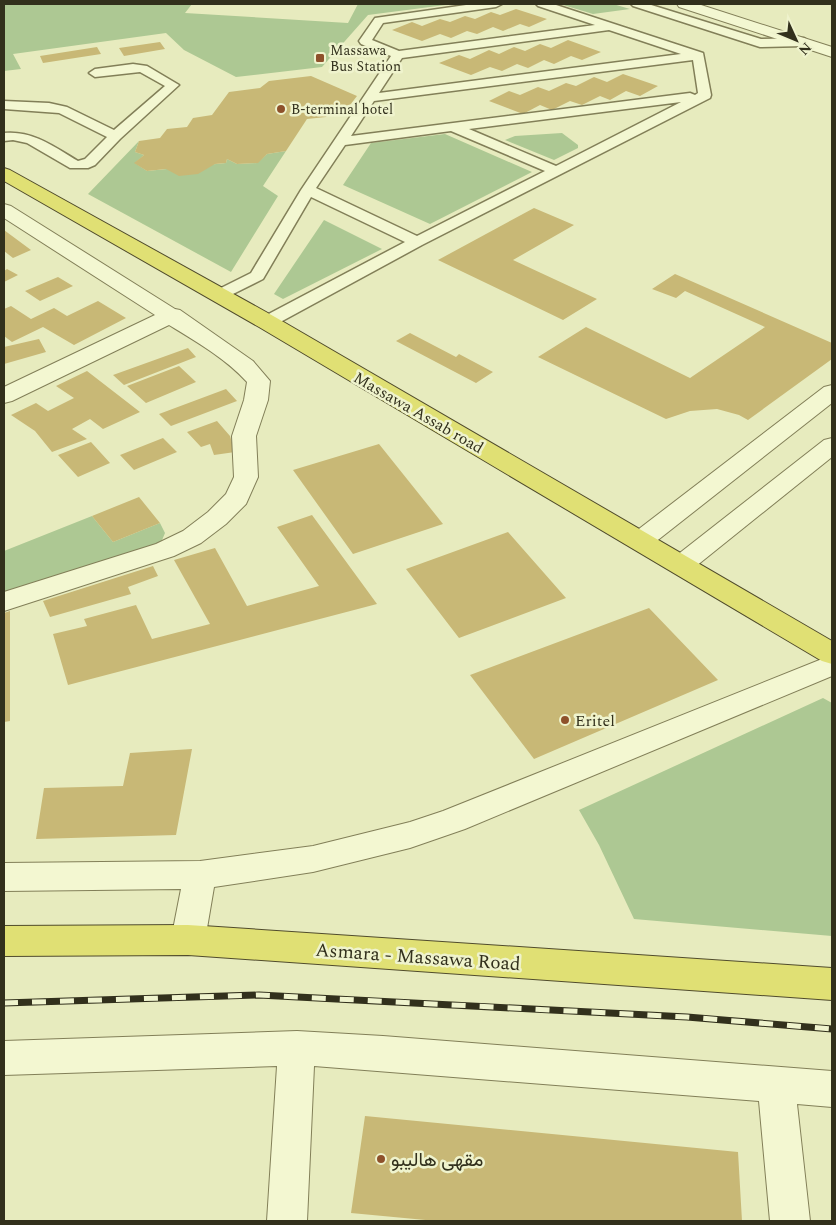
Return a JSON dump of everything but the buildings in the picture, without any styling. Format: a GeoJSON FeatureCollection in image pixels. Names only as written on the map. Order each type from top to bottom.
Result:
{"type":"FeatureCollection","features":[{"type":"Feature","properties":{"kind":"highway","name":"Massawa Assab road"},"geometry":{"type":"LineString","coordinates":[[4,174],[267,322],[832,654]]}},
{"type":"Feature","properties":{"kind":"highway","name":"Asmara - Massawa Road"},"geometry":{"type":"LineString","coordinates":[[4,941],[188,940],[832,984]]}},
{"type":"Feature","properties":{"kind":"street"},"geometry":{"type":"LineString","coordinates":[[684,4],[832,52]]}},
{"type":"Feature","properties":{"kind":"street"},"geometry":{"type":"LineString","coordinates":[[4,602],[165,550],[192,537],[218,518],[237,498],[246,477],[244,436],[256,400],[259,381],[238,361],[172,315],[6,214]]}},
{"type":"Feature","properties":{"kind":"street"},"geometry":{"type":"LineString","coordinates":[[4,396],[172,315]]}},
{"type":"Feature","properties":{"kind":"street"},"geometry":{"type":"LineString","coordinates":[[640,541],[832,392]]}},
{"type":"Feature","properties":{"kind":"street"},"geometry":{"type":"LineString","coordinates":[[682,566],[832,445]]}},
{"type":"Feature","properties":{"kind":"street"},"geometry":{"type":"LineString","coordinates":[[4,877],[200,874],[313,859],[410,834],[454,820],[832,665]]}},
{"type":"Feature","properties":{"kind":"street"},"geometry":{"type":"LineString","coordinates":[[188,940],[200,874]]}},
{"type":"Feature","properties":{"kind":"street"},"geometry":{"type":"LineString","coordinates":[[287,1221],[297,1048]]}},
{"type":"Feature","properties":{"kind":"street"},"geometry":{"type":"LineString","coordinates":[[4,1058],[297,1048],[383,1053],[832,1089]]}},
{"type":"Feature","properties":{"kind":"street"},"geometry":{"type":"LineString","coordinates":[[776,1084],[790,1221]]}},
{"type":"Feature","properties":{"kind":"lane"},"geometry":{"type":"LineString","coordinates":[[496,4],[379,20],[365,41],[398,55],[613,26]]}},
{"type":"Feature","properties":{"kind":"lane"},"geometry":{"type":"LineString","coordinates":[[542,4],[699,56]]}},
{"type":"Feature","properties":{"kind":"lane"},"geometry":{"type":"LineString","coordinates":[[637,4],[760,43],[804,42]]}},
{"type":"Feature","properties":{"kind":"lane"},"geometry":{"type":"LineString","coordinates":[[219,295],[257,276],[308,190],[398,55]]}},
{"type":"Feature","properties":{"kind":"lane"},"geometry":{"type":"LineString","coordinates":[[369,98],[699,56]]}},
{"type":"Feature","properties":{"kind":"lane"},"geometry":{"type":"LineString","coordinates":[[699,56],[705,95]]}},
{"type":"Feature","properties":{"kind":"lane"},"geometry":{"type":"LineString","coordinates":[[4,137],[11,135],[26,137],[75,165],[83,165],[90,162],[115,136],[173,85],[143,69],[133,68],[96,73]]}},
{"type":"Feature","properties":{"kind":"lane"},"geometry":{"type":"LineString","coordinates":[[342,141],[705,95]]}},
{"type":"Feature","properties":{"kind":"lane"},"geometry":{"type":"LineString","coordinates":[[267,322],[417,242],[705,95]]}},
{"type":"Feature","properties":{"kind":"lane"},"geometry":{"type":"LineString","coordinates":[[4,105],[22,108],[43,106],[62,109],[115,136]]}},
{"type":"Feature","properties":{"kind":"lane"},"geometry":{"type":"LineString","coordinates":[[453,127],[556,171]]}},
{"type":"Feature","properties":{"kind":"lane"},"geometry":{"type":"LineString","coordinates":[[308,190],[417,242]]}},
{"type":"Feature","properties":{"kind":"green space"},"geometry":{"type":"Polygon","coordinates":[[[4,4],[192,4],[185,13],[348,23],[358,4],[453,4],[368,15],[322,67],[236,77],[184,50],[166,33],[13,54],[21,69],[4,71],[4,4]]]}},
{"type":"Feature","properties":{"kind":"green space"},"geometry":{"type":"Polygon","coordinates":[[[560,4],[613,4],[630,9],[593,14],[560,4]]]}},
{"type":"Feature","properties":{"kind":"green space"},"geometry":{"type":"Polygon","coordinates":[[[562,133],[578,145],[578,148],[554,160],[505,140],[515,136],[562,133]]]}},
{"type":"Feature","properties":{"kind":"green space"},"geometry":{"type":"Polygon","coordinates":[[[445,134],[532,172],[430,224],[343,185],[371,143],[445,134]]]}},
{"type":"Feature","properties":{"kind":"green space"},"geometry":{"type":"Polygon","coordinates":[[[139,141],[135,152],[144,155],[135,163],[147,171],[226,163],[227,159],[237,164],[257,163],[267,154],[286,151],[263,186],[278,196],[231,272],[88,194],[139,141]]]}},
{"type":"Feature","properties":{"kind":"green space"},"geometry":{"type":"Polygon","coordinates":[[[324,220],[382,249],[283,299],[274,294],[324,220]]]}},
{"type":"Feature","properties":{"kind":"green space"},"geometry":{"type":"Polygon","coordinates":[[[92,516],[113,542],[160,523],[165,533],[160,545],[4,598],[4,551],[92,516]]]}},
{"type":"Feature","properties":{"kind":"green space"},"geometry":{"type":"Polygon","coordinates":[[[823,698],[832,703],[832,936],[634,919],[599,845],[579,810],[823,698]]]}},
{"type":"Feature","properties":{"kind":"railway"},"geometry":{"type":"LineString","coordinates":[[4,1003],[259,995],[687,1017],[832,1029]]}},
{"type":"Feature","properties":{"kind":"place","name":"Massawa Bus Station"},"geometry":{"type":"Point","coordinates":[320,58]}},
{"type":"Feature","properties":{"kind":"place","name":"B-terminal hotel"},"geometry":{"type":"Point","coordinates":[281,109]}},
{"type":"Feature","properties":{"kind":"place","name":"Eritel"},"geometry":{"type":"Point","coordinates":[565,720]}},
{"type":"Feature","properties":{"kind":"place","name":"مقهى هاليبو"},"geometry":{"type":"Point","coordinates":[381,1159]}}]}
